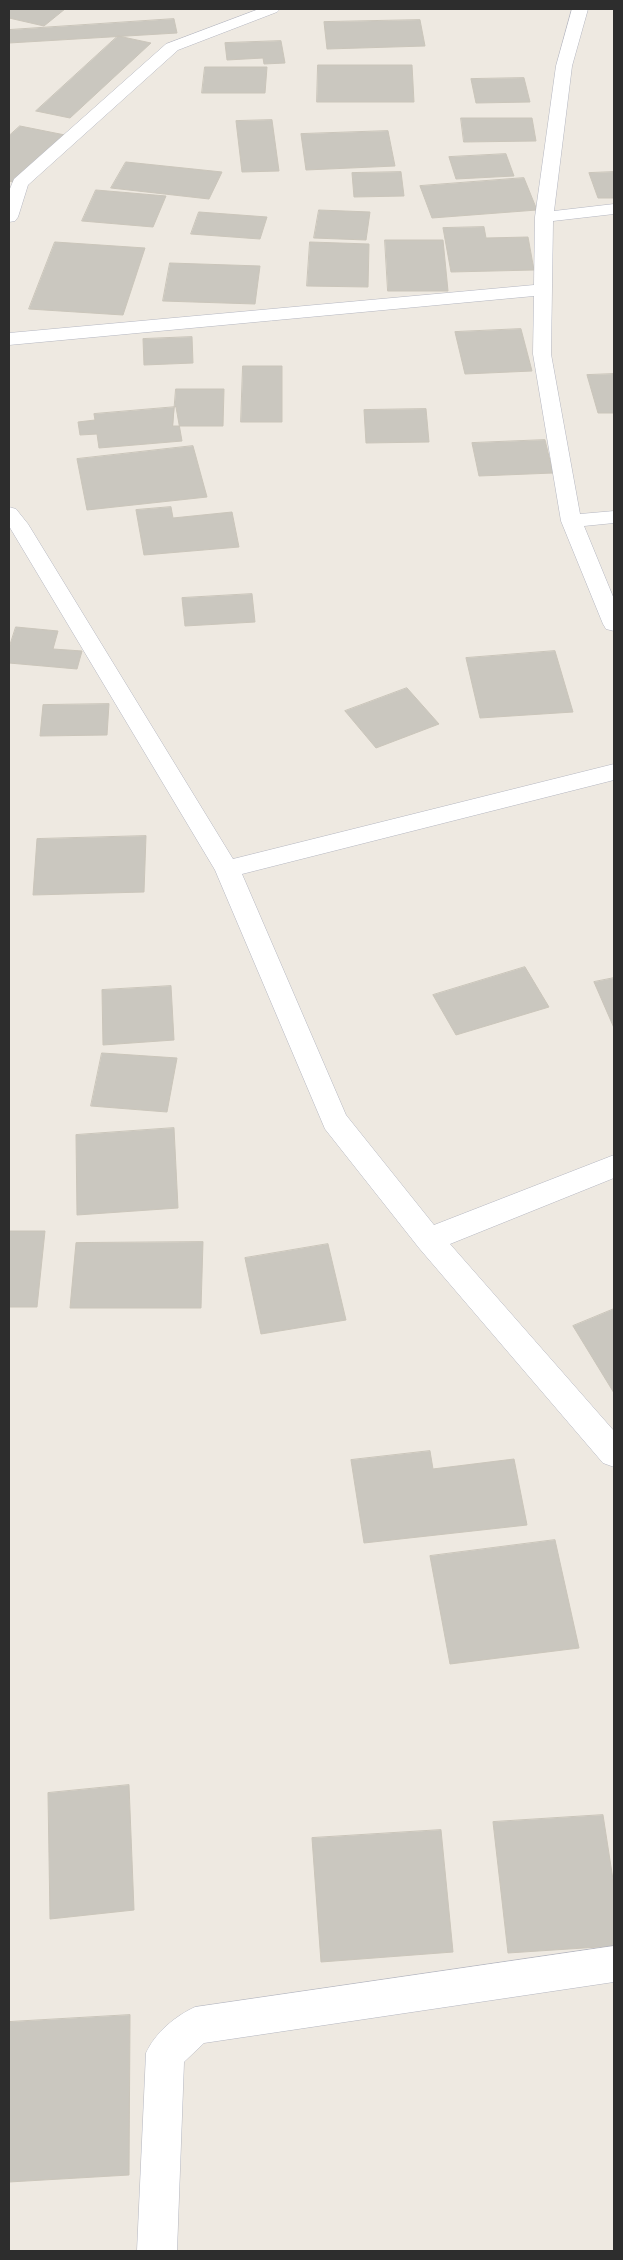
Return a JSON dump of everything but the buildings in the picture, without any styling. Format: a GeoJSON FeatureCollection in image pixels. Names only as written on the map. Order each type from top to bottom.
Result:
{"type":"FeatureCollection","features":[{"type":"Feature","properties":{"kind":"street"},"geometry":{"type":"LineString","coordinates":[[9,218],[20,183],[172,47],[272,9]]}},
{"type":"Feature","properties":{"kind":"street"},"geometry":{"type":"LineString","coordinates":[[580,9],[564,66],[544,217],[542,354],[571,521],[614,624]]}},
{"type":"Feature","properties":{"kind":"street"},"geometry":{"type":"LineString","coordinates":[[228,12],[251,16]]}},
{"type":"Feature","properties":{"kind":"street"},"geometry":{"type":"LineString","coordinates":[[544,217],[614,209]]}},
{"type":"Feature","properties":{"kind":"street"},"geometry":{"type":"LineString","coordinates":[[9,339],[195,320],[543,290]]}},
{"type":"Feature","properties":{"kind":"street"},"geometry":{"type":"LineString","coordinates":[[571,521],[614,517]]}},
{"type":"Feature","properties":{"kind":"street"},"geometry":{"type":"LineString","coordinates":[[12,525],[227,869],[335,1121],[429,1240],[614,1453]]}},
{"type":"Feature","properties":{"kind":"street"},"geometry":{"type":"LineString","coordinates":[[227,869],[614,772]]}},
{"type":"Feature","properties":{"kind":"street"},"geometry":{"type":"LineString","coordinates":[[429,1240],[614,1166]]}},
{"type":"Feature","properties":{"kind":"street"},"geometry":{"type":"LineString","coordinates":[[157,2251],[165,2053],[195,2026],[614,1964]]}}]}
